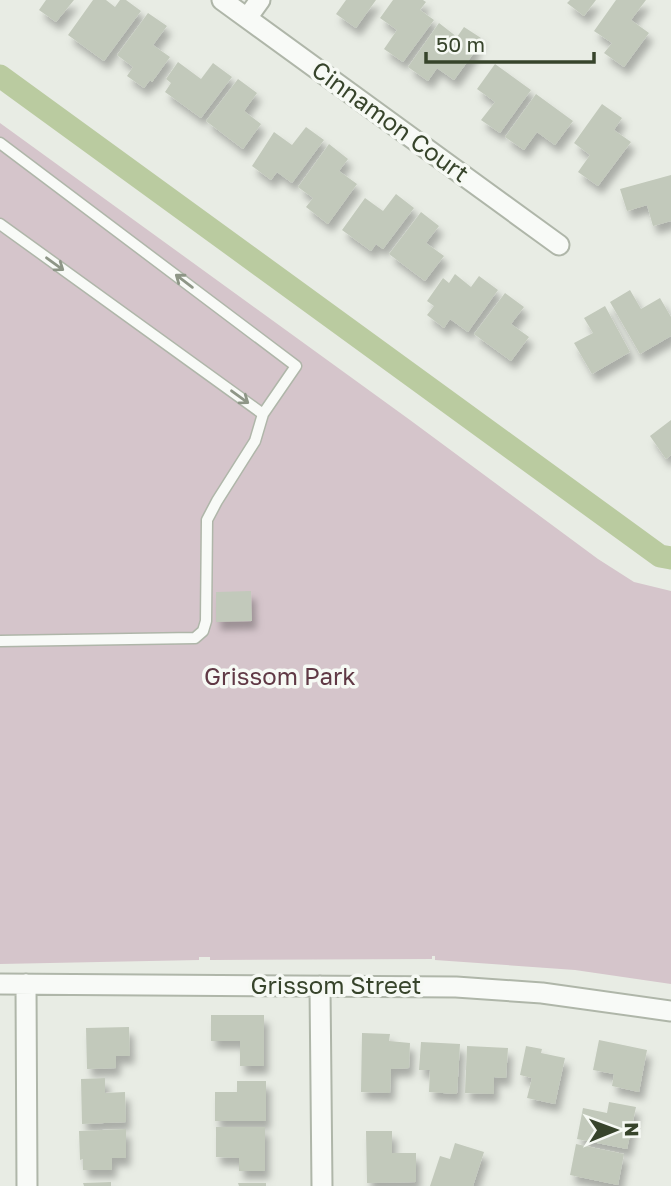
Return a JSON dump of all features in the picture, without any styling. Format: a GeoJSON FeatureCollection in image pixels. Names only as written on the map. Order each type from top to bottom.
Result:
{"type":"FeatureCollection","features":[{"type":"Feature","properties":{"kind":"street","name":"Cinnamon Court"},"geometry":{"type":"LineString","coordinates":[[222,0],[559,245]]}},
{"type":"Feature","properties":{"kind":"street"},"geometry":{"type":"LineString","coordinates":[[247,18],[260,0]]}},
{"type":"Feature","properties":{"kind":"street","name":"Grissom Street"},"geometry":{"type":"LineString","coordinates":[[0,984],[444,987],[517,991],[626,1003],[671,1011]]}},
{"type":"Feature","properties":{"kind":"street"},"geometry":{"type":"LineString","coordinates":[[26,985],[27,1186]]}},
{"type":"Feature","properties":{"kind":"street"},"geometry":{"type":"LineString","coordinates":[[320,986],[322,1186]]}},
{"type":"Feature","properties":{"kind":"lane"},"geometry":{"type":"LineString","coordinates":[[0,143],[296,366],[263,414],[255,441],[208,520],[206,621],[203,631],[195,638],[0,640]]}},
{"type":"Feature","properties":{"kind":"lane"},"geometry":{"type":"LineString","coordinates":[[0,224],[263,414]]}},
{"type":"Feature","properties":{"kind":"green space","name":"Grissom Park"},"geometry":{"type":"Polygon","coordinates":[[[0,123],[598,559],[634,582],[671,591],[671,984],[575,970],[435,960],[435,956],[432,956],[432,959],[210,960],[210,957],[199,957],[199,960],[0,964],[0,123]]]}},
{"type":"Feature","properties":{"kind":"building"},"geometry":{"type":"Polygon","coordinates":[[[46,0],[74,0],[56,22],[39,10],[46,0]]]}},
{"type":"Feature","properties":{"kind":"building"},"geometry":{"type":"Polygon","coordinates":[[[93,0],[106,0],[115,7],[120,0],[126,0],[141,11],[104,61],[68,35],[93,0]]]}},
{"type":"Feature","properties":{"kind":"building"},"geometry":{"type":"Polygon","coordinates":[[[346,0],[376,0],[356,28],[336,14],[346,0]]]}},
{"type":"Feature","properties":{"kind":"building"},"geometry":{"type":"Polygon","coordinates":[[[393,0],[423,0],[426,2],[420,10],[434,20],[403,62],[384,49],[397,30],[380,18],[393,0]]]}},
{"type":"Feature","properties":{"kind":"building"},"geometry":{"type":"Polygon","coordinates":[[[570,0],[596,0],[584,16],[567,3],[570,0]]]}},
{"type":"Feature","properties":{"kind":"building"},"geometry":{"type":"Polygon","coordinates":[[[616,0],[646,0],[631,20],[649,33],[624,67],[604,53],[612,43],[594,31],[616,0]]]}},
{"type":"Feature","properties":{"kind":"building"},"geometry":{"type":"Polygon","coordinates":[[[148,13],[167,26],[153,45],[170,57],[152,82],[150,80],[144,88],[127,76],[133,67],[117,55],[148,13]]]}},
{"type":"Feature","properties":{"kind":"building"},"geometry":{"type":"Polygon","coordinates":[[[439,23],[457,37],[464,27],[481,38],[473,49],[476,50],[454,80],[437,68],[428,81],[408,67],[439,23]]]}},
{"type":"Feature","properties":{"kind":"building"},"geometry":{"type":"Polygon","coordinates":[[[178,62],[201,79],[213,63],[232,77],[201,118],[165,92],[171,83],[166,79],[178,62]]]}},
{"type":"Feature","properties":{"kind":"building"},"geometry":{"type":"Polygon","coordinates":[[[495,64],[531,90],[500,133],[481,120],[495,102],[477,89],[495,64]]]}},
{"type":"Feature","properties":{"kind":"building"},"geometry":{"type":"Polygon","coordinates":[[[238,79],[257,93],[244,111],[261,124],[243,149],[206,121],[238,79]]]}},
{"type":"Feature","properties":{"kind":"building"},"geometry":{"type":"Polygon","coordinates":[[[536,94],[573,121],[555,145],[537,132],[524,150],[505,137],[536,94]]]}},
{"type":"Feature","properties":{"kind":"building"},"geometry":{"type":"Polygon","coordinates":[[[602,104],[622,118],[614,130],[631,142],[598,186],[578,172],[590,155],[574,143],[602,104]]]}},
{"type":"Feature","properties":{"kind":"building"},"geometry":{"type":"Polygon","coordinates":[[[306,127],[324,140],[292,183],[277,172],[271,180],[252,166],[274,132],[292,145],[306,127]]]}},
{"type":"Feature","properties":{"kind":"building"},"geometry":{"type":"Polygon","coordinates":[[[329,144],[348,159],[339,171],[357,184],[328,224],[306,207],[313,198],[298,187],[329,144]]]}},
{"type":"Feature","properties":{"kind":"building"},"geometry":{"type":"Polygon","coordinates":[[[671,175],[671,221],[653,226],[647,205],[627,211],[620,189],[671,175]]]}},
{"type":"Feature","properties":{"kind":"building"},"geometry":{"type":"Polygon","coordinates":[[[396,194],[414,208],[383,249],[376,244],[371,251],[342,230],[365,198],[383,211],[396,194]]]}},
{"type":"Feature","properties":{"kind":"building"},"geometry":{"type":"Polygon","coordinates":[[[421,212],[439,226],[426,243],[444,256],[425,281],[389,254],[421,212]]]}},
{"type":"Feature","properties":{"kind":"building"},"geometry":{"type":"Polygon","coordinates":[[[455,274],[471,287],[479,276],[498,290],[468,332],[450,319],[444,328],[427,315],[434,306],[427,301],[443,278],[449,283],[455,274]]]}},
{"type":"Feature","properties":{"kind":"building"},"geometry":{"type":"Polygon","coordinates":[[[630,290],[641,309],[660,298],[671,317],[671,336],[640,354],[610,302],[630,290]]]}},
{"type":"Feature","properties":{"kind":"building"},"geometry":{"type":"Polygon","coordinates":[[[505,293],[524,307],[511,324],[529,337],[511,361],[474,334],[505,293]]]}},
{"type":"Feature","properties":{"kind":"building"},"geometry":{"type":"Polygon","coordinates":[[[605,306],[630,352],[592,374],[574,343],[593,333],[584,318],[605,306]]]}},
{"type":"Feature","properties":{"kind":"building"},"geometry":{"type":"Polygon","coordinates":[[[671,420],[671,455],[666,459],[650,436],[671,420]]]}},
{"type":"Feature","properties":{"kind":"building"},"geometry":{"type":"Polygon","coordinates":[[[251,591],[252,621],[216,622],[216,592],[251,591]]]}},
{"type":"Feature","properties":{"kind":"building"},"geometry":{"type":"Polygon","coordinates":[[[211,1015],[264,1015],[264,1066],[240,1066],[240,1041],[211,1041],[211,1015]]]}},
{"type":"Feature","properties":{"kind":"building"},"geometry":{"type":"Polygon","coordinates":[[[129,1027],[130,1056],[116,1056],[116,1068],[87,1069],[86,1028],[129,1027]]]}},
{"type":"Feature","properties":{"kind":"building"},"geometry":{"type":"Polygon","coordinates":[[[362,1033],[390,1034],[389,1041],[410,1043],[409,1068],[391,1069],[390,1093],[361,1092],[362,1033]]]}},
{"type":"Feature","properties":{"kind":"building"},"geometry":{"type":"Polygon","coordinates":[[[599,1040],[647,1050],[639,1092],[612,1086],[614,1074],[593,1070],[599,1040]]]}},
{"type":"Feature","properties":{"kind":"building"},"geometry":{"type":"Polygon","coordinates":[[[421,1042],[460,1044],[457,1094],[429,1092],[430,1070],[419,1070],[421,1042]]]}},
{"type":"Feature","properties":{"kind":"building"},"geometry":{"type":"Polygon","coordinates":[[[467,1046],[508,1048],[506,1078],[494,1077],[494,1094],[465,1093],[467,1046]]]}},
{"type":"Feature","properties":{"kind":"building"},"geometry":{"type":"Polygon","coordinates":[[[526,1046],[542,1049],[541,1053],[565,1058],[555,1104],[527,1098],[532,1078],[520,1075],[526,1046]]]}},
{"type":"Feature","properties":{"kind":"building"},"geometry":{"type":"Polygon","coordinates":[[[105,1078],[105,1093],[125,1092],[126,1122],[82,1124],[81,1079],[105,1078]]]}},
{"type":"Feature","properties":{"kind":"building"},"geometry":{"type":"Polygon","coordinates":[[[237,1081],[266,1081],[266,1121],[215,1121],[215,1092],[237,1092],[237,1081]]]}},
{"type":"Feature","properties":{"kind":"building"},"geometry":{"type":"Polygon","coordinates":[[[609,1102],[636,1107],[627,1149],[577,1139],[583,1108],[607,1113],[609,1102]]]}},
{"type":"Feature","properties":{"kind":"building"},"geometry":{"type":"Polygon","coordinates":[[[216,1127],[265,1127],[265,1171],[239,1171],[239,1158],[216,1157],[216,1127]]]}},
{"type":"Feature","properties":{"kind":"building"},"geometry":{"type":"Polygon","coordinates":[[[126,1129],[126,1158],[112,1158],[112,1170],[83,1170],[79,1131],[126,1129]]]}},
{"type":"Feature","properties":{"kind":"building"},"geometry":{"type":"Polygon","coordinates":[[[366,1131],[392,1131],[392,1153],[416,1153],[416,1182],[367,1183],[366,1131]]]}},
{"type":"Feature","properties":{"kind":"building"},"geometry":{"type":"Polygon","coordinates":[[[455,1143],[484,1152],[473,1186],[430,1186],[440,1156],[450,1159],[455,1143]]]}},
{"type":"Feature","properties":{"kind":"building"},"geometry":{"type":"Polygon","coordinates":[[[576,1144],[624,1154],[618,1185],[570,1175],[576,1144]]]}},
{"type":"Feature","properties":{"kind":"building"},"geometry":{"type":"Polygon","coordinates":[[[111,1182],[111,1186],[84,1186],[83,1183],[111,1182]]]}},
{"type":"Feature","properties":{"kind":"building"},"geometry":{"type":"Polygon","coordinates":[[[238,1183],[266,1183],[266,1186],[239,1186],[238,1183]]]}},
{"type":"Feature","properties":{"kind":"waterway"},"geometry":{"type":"LineString","coordinates":[[0,76],[660,556],[671,558]]}}]}
